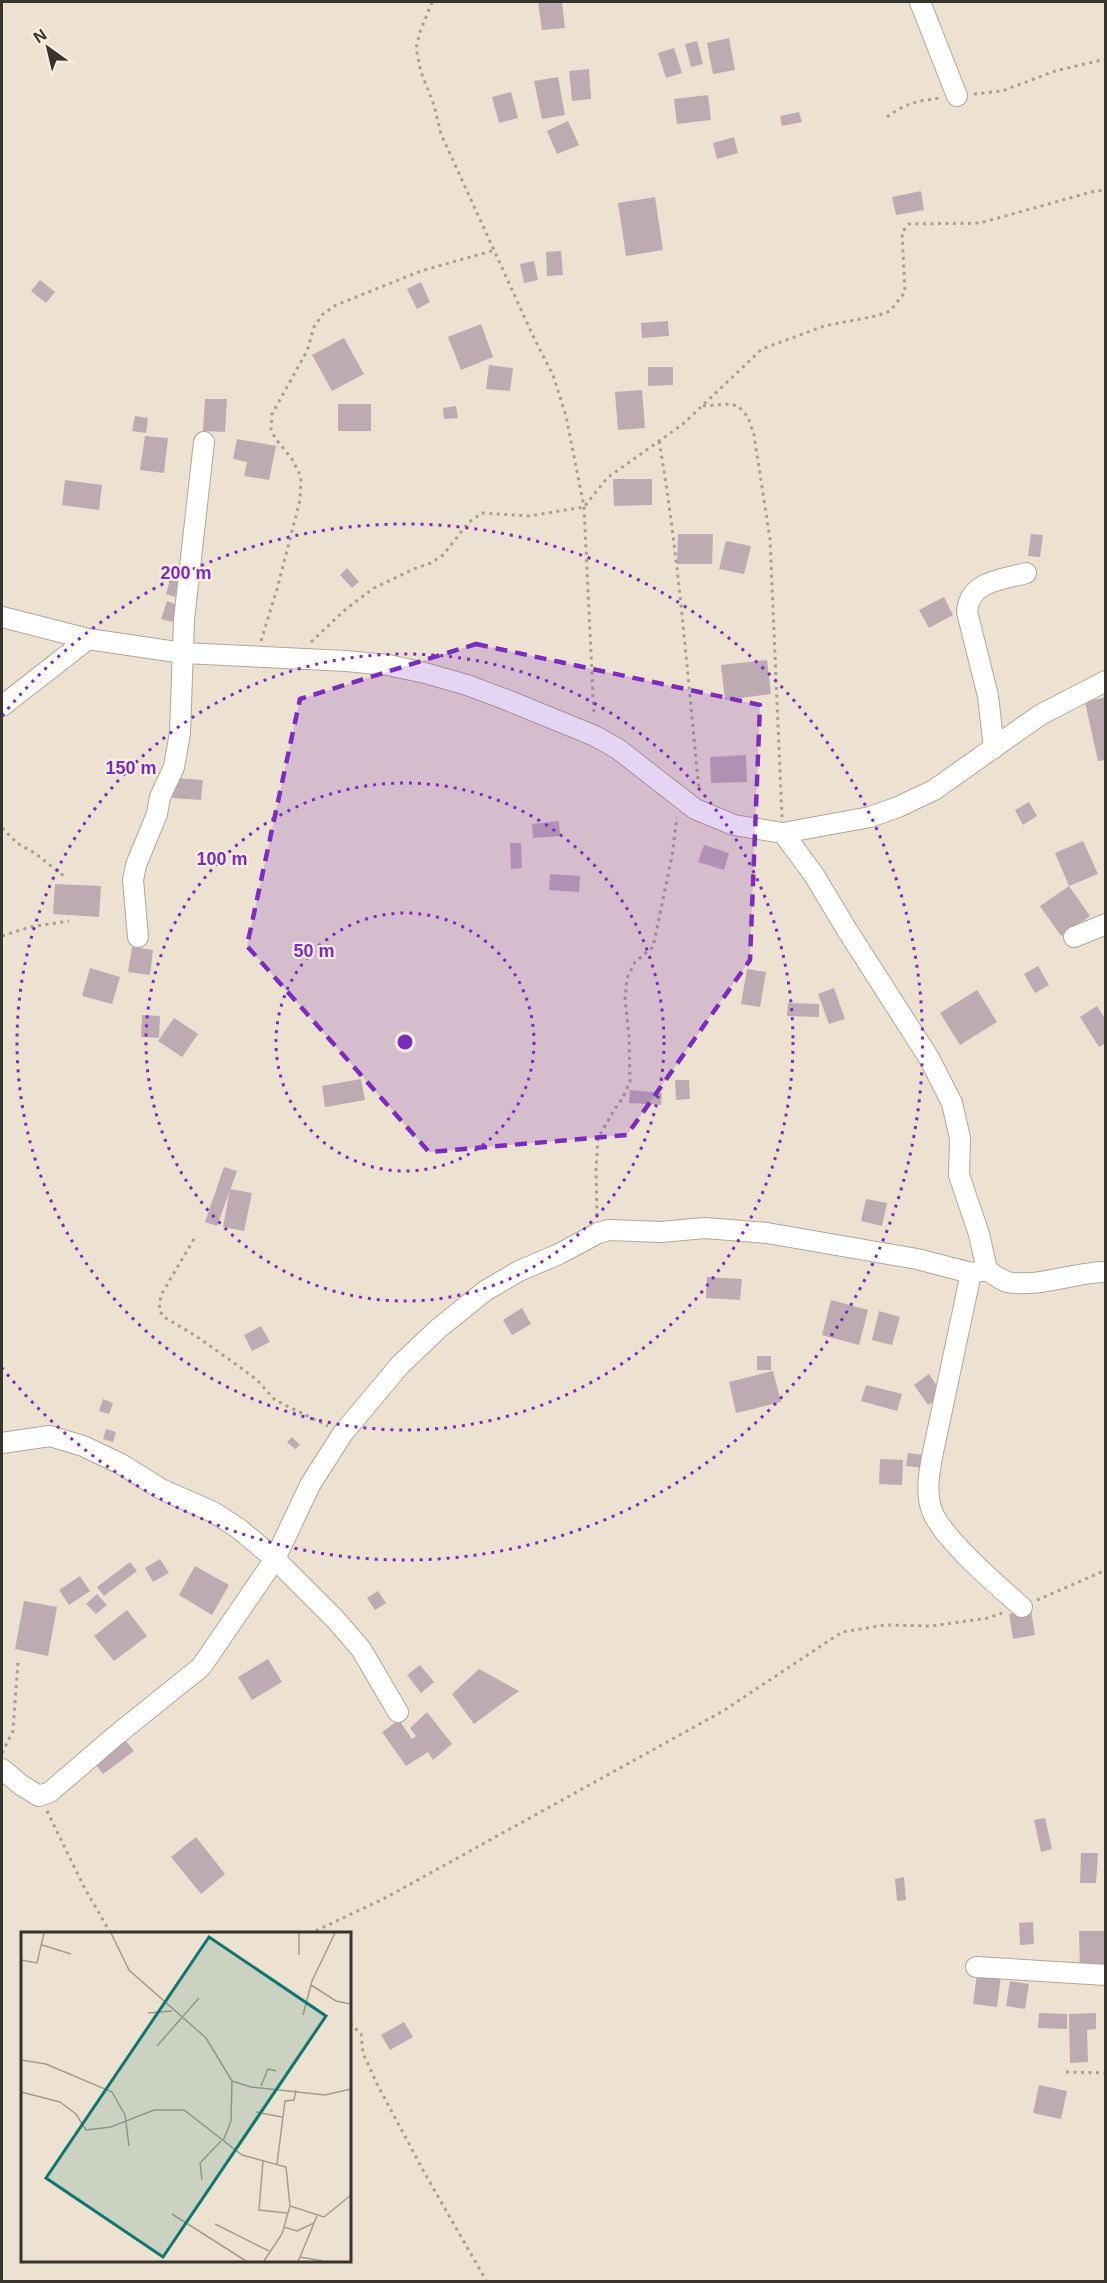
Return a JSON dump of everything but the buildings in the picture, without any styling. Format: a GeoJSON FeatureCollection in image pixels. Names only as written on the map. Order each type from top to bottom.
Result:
{"type":"FeatureCollection","features":[{"type":"Feature","properties":{"kind":"street"},"geometry":{"type":"LineString","coordinates":[[920,2],[957,96]]}},
{"type":"Feature","properties":{"kind":"street"},"geometry":{"type":"LineString","coordinates":[[138,937],[133,880],[136,865],[157,814],[160,797],[174,767],[180,733],[184,620],[204,442]]}},
{"type":"Feature","properties":{"kind":"street"},"geometry":{"type":"LineString","coordinates":[[994,748],[988,696],[967,612],[968,601],[979,587],[1026,573]]}},
{"type":"Feature","properties":{"kind":"street"},"geometry":{"type":"LineString","coordinates":[[2,617],[88,639],[183,652],[388,665],[425,673],[497,696],[594,736],[618,749],[680,798],[707,814],[734,825],[783,833],[870,817],[898,807],[934,790],[1040,715],[1106,681]]}},
{"type":"Feature","properties":{"kind":"street"},"geometry":{"type":"LineString","coordinates":[[2,706],[88,639]]}},
{"type":"Feature","properties":{"kind":"street"},"geometry":{"type":"LineString","coordinates":[[783,833],[814,875],[929,1058],[952,1103],[960,1138],[959,1175],[979,1234],[979,1271],[932,1457],[928,1485],[931,1509],[941,1526],[967,1557],[1022,1607]]}},
{"type":"Feature","properties":{"kind":"street"},"geometry":{"type":"LineString","coordinates":[[1074,937],[1106,924]]}},
{"type":"Feature","properties":{"kind":"street"},"geometry":{"type":"LineString","coordinates":[[2,1769],[39,1796],[50,1792],[201,1667],[275,1559],[310,1485],[343,1433],[400,1365],[439,1328],[485,1291],[519,1271],[598,1233],[609,1230],[662,1232],[705,1228],[767,1233],[979,1271],[1006,1282],[1033,1282],[1087,1272],[1106,1272]]}},
{"type":"Feature","properties":{"kind":"street"},"geometry":{"type":"LineString","coordinates":[[2,1443],[50,1436],[83,1446],[122,1464],[161,1489],[213,1512],[238,1528],[275,1559],[335,1619],[361,1649],[398,1712]]}},
{"type":"Feature","properties":{"kind":"street"},"geometry":{"type":"LineString","coordinates":[[976,1967],[1106,1975]]}},
{"type":"Feature","properties":{"kind":"path"},"geometry":{"type":"LineString","coordinates":[[432,2],[416,48],[421,72],[434,105],[441,135],[553,375],[566,416],[584,507],[594,736]]}},
{"type":"Feature","properties":{"kind":"path"},"geometry":{"type":"LineString","coordinates":[[887,117],[913,102],[1002,91],[1055,70],[1106,59]]}},
{"type":"Feature","properties":{"kind":"path"},"geometry":{"type":"LineString","coordinates":[[295,659],[347,608],[374,588],[431,563],[443,555],[469,522],[482,513],[529,516],[584,507],[607,478],[683,424],[762,349],[824,326],[858,321],[890,310],[905,292],[902,232],[909,224],[980,223],[1095,191],[1106,190]]}},
{"type":"Feature","properties":{"kind":"path"},"geometry":{"type":"LineString","coordinates":[[255,657],[277,589],[300,500],[301,477],[292,459],[270,429],[272,414],[307,351],[314,327],[336,304],[421,271],[495,250]]}},
{"type":"Feature","properties":{"kind":"path"},"geometry":{"type":"LineString","coordinates":[[702,406],[729,404],[738,406],[748,417],[754,435],[770,539],[783,833]]}},
{"type":"Feature","properties":{"kind":"path"},"geometry":{"type":"LineString","coordinates":[[659,441],[669,498],[676,575],[684,624],[699,788],[707,814]]}},
{"type":"Feature","properties":{"kind":"path"},"geometry":{"type":"LineString","coordinates":[[598,1233],[596,1170],[598,1138],[630,1082],[629,1035],[625,1000],[627,978],[635,962],[653,947],[672,856],[680,798]]}},
{"type":"Feature","properties":{"kind":"path"},"geometry":{"type":"LineString","coordinates":[[2,828],[17,843],[36,854],[65,877]]}},
{"type":"Feature","properties":{"kind":"path"},"geometry":{"type":"LineString","coordinates":[[2,936],[30,927],[69,921]]}},
{"type":"Feature","properties":{"kind":"path"},"geometry":{"type":"LineString","coordinates":[[194,1239],[161,1295],[159,1310],[164,1317],[237,1365],[256,1380],[275,1400],[343,1433]]}},
{"type":"Feature","properties":{"kind":"path"},"geometry":{"type":"LineString","coordinates":[[313,1932],[387,1897],[723,1711],[842,1632],[886,1625],[931,1626],[988,1618],[1022,1607],[1099,1571],[1106,1570]]}},
{"type":"Feature","properties":{"kind":"path"},"geometry":{"type":"LineString","coordinates":[[2,1754],[13,1731],[18,1661]]}},
{"type":"Feature","properties":{"kind":"path"},"geometry":{"type":"LineString","coordinates":[[39,1796],[84,1887],[110,1932]]}},
{"type":"Feature","properties":{"kind":"path"},"geometry":{"type":"LineString","coordinates":[[351,2024],[361,2034],[363,2053],[401,2130],[488,2282]]}},
{"type":"Feature","properties":{"kind":"path"},"geometry":{"type":"LineString","coordinates":[[1066,2072],[1106,2073]]}},
{"type":"Feature","properties":{"kind":"highlighted area"},"geometry":{"type":"Polygon","coordinates":[[[476,644],[760,705],[750,960],[627,1135],[429,1152],[247,946],[300,699],[476,644]]]}}]}
